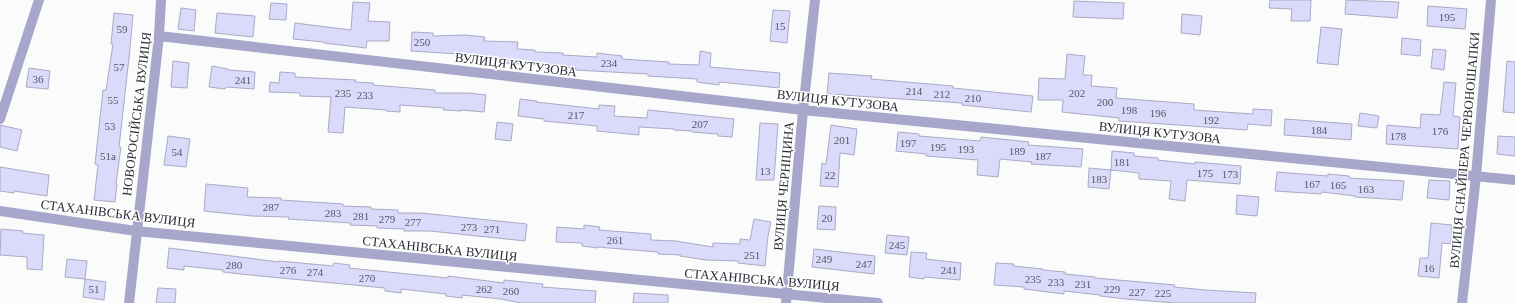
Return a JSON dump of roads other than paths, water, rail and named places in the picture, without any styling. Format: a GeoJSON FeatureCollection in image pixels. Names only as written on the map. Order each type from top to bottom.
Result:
{"type":"FeatureCollection","features":[{"type":"Feature","properties":{"kind":"street"},"geometry":{"type":"LineString","coordinates":[[0,119],[39,0]]}},
{"type":"Feature","properties":{"kind":"street","name":"НОВОРОСІЙСЬКА ВУЛИЦЯ"},"geometry":{"type":"LineString","coordinates":[[129,303],[159,36],[161,0]]}},
{"type":"Feature","properties":{"kind":"street","name":"ВУЛИЦЯ ЧЕРНІЦИНА"},"geometry":{"type":"LineString","coordinates":[[786,299],[803,110],[815,0]]}},
{"type":"Feature","properties":{"kind":"street","name":"ВУЛИЦЯ СНАЙПЕРА ЧЕРВОНОШАПКИ"},"geometry":{"type":"LineString","coordinates":[[1462,303],[1476,176],[1490,0]]}},
{"type":"Feature","properties":{"kind":"street","name":"ВУЛИЦЯ КУТУЗОВА"},"geometry":{"type":"LineString","coordinates":[[159,36],[803,110],[1515,180]]}},
{"type":"Feature","properties":{"kind":"street","name":"СТАХАНІВСЬКА ВУЛИЦЯ"},"geometry":{"type":"LineString","coordinates":[[0,211],[136,231],[786,299],[878,303]]}}]}
